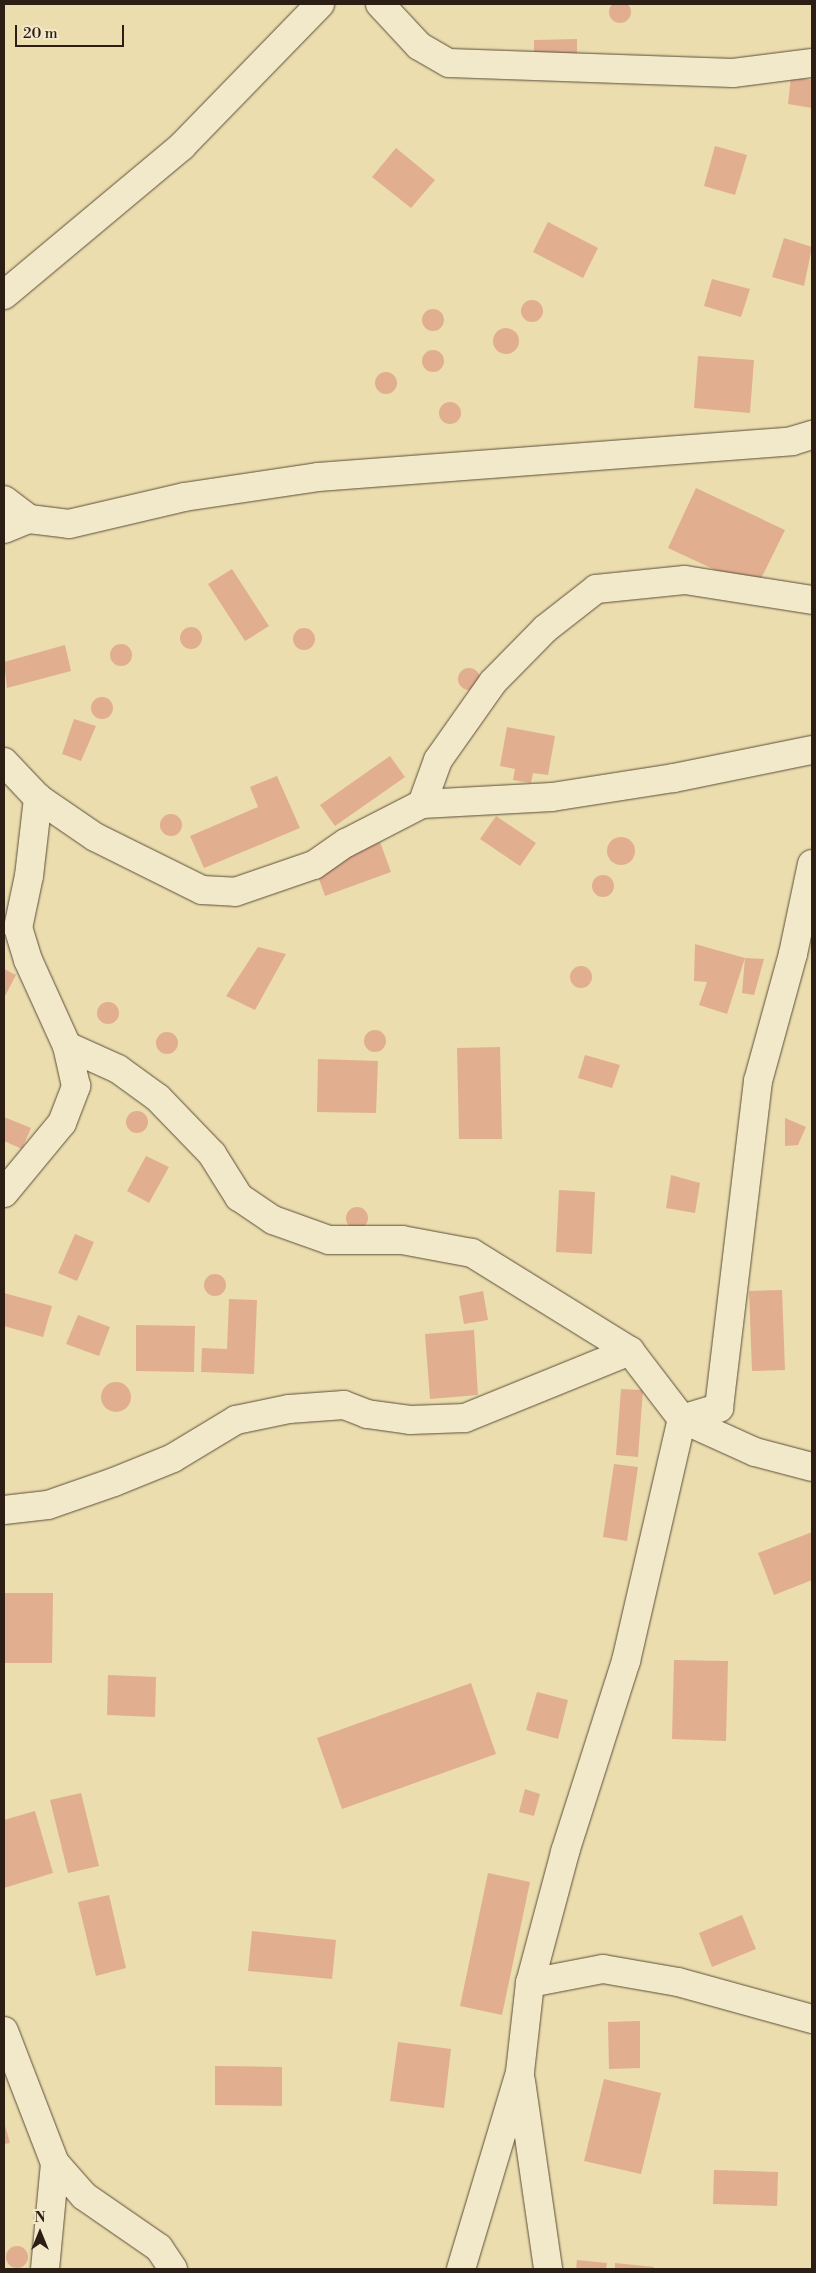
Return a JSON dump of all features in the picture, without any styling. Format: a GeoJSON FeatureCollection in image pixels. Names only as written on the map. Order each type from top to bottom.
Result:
{"type":"FeatureCollection","features":[{"type":"Feature","properties":{"kind":"street"},"geometry":{"type":"LineString","coordinates":[[4,295],[182,146],[320,4]]}},
{"type":"Feature","properties":{"kind":"street"},"geometry":{"type":"LineString","coordinates":[[380,4],[419,46],[449,63],[734,73],[812,63]]}},
{"type":"Feature","properties":{"kind":"street"},"geometry":{"type":"LineString","coordinates":[[4,529],[29,519],[70,524],[184,497],[318,478],[792,441],[812,435]]}},
{"type":"Feature","properties":{"kind":"street"},"geometry":{"type":"LineString","coordinates":[[4,500],[29,519]]}},
{"type":"Feature","properties":{"kind":"street"},"geometry":{"type":"LineString","coordinates":[[422,804],[438,760],[493,682],[544,629],[596,589],[685,580],[812,600]]}},
{"type":"Feature","properties":{"kind":"street"},"geometry":{"type":"LineString","coordinates":[[4,762],[38,798],[95,837],[202,890],[235,892],[314,866],[346,843],[422,804],[552,797],[674,778],[812,750]]}},
{"type":"Feature","properties":{"kind":"street"},"geometry":{"type":"LineString","coordinates":[[4,1193],[36,1158],[62,1123],[76,1086],[67,1046],[15,946],[29,876],[38,798]]}},
{"type":"Feature","properties":{"kind":"street"},"geometry":{"type":"LineString","coordinates":[[682,1419],[718,1408],[758,1081],[793,954],[812,864]]}},
{"type":"Feature","properties":{"kind":"street"},"geometry":{"type":"LineString","coordinates":[[67,1046],[118,1069],[158,1098],[212,1154],[239,1197],[273,1220],[329,1240],[402,1240],[472,1253],[630,1351],[682,1419],[755,1452],[812,1467]]}},
{"type":"Feature","properties":{"kind":"street"},"geometry":{"type":"LineString","coordinates":[[4,1510],[48,1505],[114,1482],[173,1458],[236,1420],[289,1409],[344,1405],[368,1414],[410,1420],[465,1418],[630,1351]]}},
{"type":"Feature","properties":{"kind":"street"},"geometry":{"type":"LineString","coordinates":[[461,2269],[520,2072],[530,1983],[565,1852],[626,1661],[682,1419]]}},
{"type":"Feature","properties":{"kind":"street"},"geometry":{"type":"LineString","coordinates":[[530,1983],[603,1969],[678,1982],[812,2019]]}},
{"type":"Feature","properties":{"kind":"street"},"geometry":{"type":"LineString","coordinates":[[4,2031],[55,2163],[84,2196],[159,2248],[173,2269]]}},
{"type":"Feature","properties":{"kind":"street"},"geometry":{"type":"LineString","coordinates":[[520,2072],[548,2269]]}},
{"type":"Feature","properties":{"kind":"street"},"geometry":{"type":"LineString","coordinates":[[45,2269],[55,2163]]}},
{"type":"Feature","properties":{"kind":"building"},"geometry":{"type":"Polygon","coordinates":[[[620,1],[628,4],[631,12],[628,20],[620,23],[612,20],[609,12],[612,4],[620,1]]]}},
{"type":"Feature","properties":{"kind":"building"},"geometry":{"type":"Polygon","coordinates":[[[577,39],[577,58],[534,58],[534,40],[577,39]]]}},
{"type":"Feature","properties":{"kind":"building"},"geometry":{"type":"Polygon","coordinates":[[[791,77],[812,80],[812,108],[788,104],[791,77]]]}},
{"type":"Feature","properties":{"kind":"building"},"geometry":{"type":"Polygon","coordinates":[[[715,146],[747,155],[735,195],[704,186],[715,146]]]}},
{"type":"Feature","properties":{"kind":"building"},"geometry":{"type":"Polygon","coordinates":[[[396,148],[435,180],[411,208],[372,177],[396,148]]]}},
{"type":"Feature","properties":{"kind":"building"},"geometry":{"type":"Polygon","coordinates":[[[548,222],[598,248],[583,278],[533,252],[548,222]]]}},
{"type":"Feature","properties":{"kind":"building"},"geometry":{"type":"Polygon","coordinates":[[[784,238],[812,247],[804,286],[772,277],[784,238]]]}},
{"type":"Feature","properties":{"kind":"building"},"geometry":{"type":"Polygon","coordinates":[[[712,279],[750,289],[741,317],[704,306],[712,279]]]}},
{"type":"Feature","properties":{"kind":"building"},"geometry":{"type":"Polygon","coordinates":[[[528,300],[536,300],[543,307],[543,315],[536,322],[528,322],[521,315],[521,307],[528,300]]]}},
{"type":"Feature","properties":{"kind":"building"},"geometry":{"type":"Polygon","coordinates":[[[429,309],[437,309],[444,316],[444,324],[437,331],[429,331],[422,324],[422,316],[429,309]]]}},
{"type":"Feature","properties":{"kind":"building"},"geometry":{"type":"Polygon","coordinates":[[[506,328],[515,332],[519,341],[515,350],[506,354],[497,350],[493,341],[497,332],[506,328]]]}},
{"type":"Feature","properties":{"kind":"building"},"geometry":{"type":"Polygon","coordinates":[[[429,350],[437,350],[444,357],[444,365],[437,372],[429,372],[422,365],[422,357],[429,350]]]}},
{"type":"Feature","properties":{"kind":"building"},"geometry":{"type":"Polygon","coordinates":[[[698,356],[754,360],[750,413],[694,408],[698,356]]]}},
{"type":"Feature","properties":{"kind":"building"},"geometry":{"type":"Polygon","coordinates":[[[386,372],[394,375],[397,383],[394,391],[386,394],[378,391],[375,383],[378,375],[386,372]]]}},
{"type":"Feature","properties":{"kind":"building"},"geometry":{"type":"Polygon","coordinates":[[[446,402],[454,402],[461,409],[461,417],[454,424],[446,424],[439,417],[439,409],[446,402]]]}},
{"type":"Feature","properties":{"kind":"building"},"geometry":{"type":"Polygon","coordinates":[[[696,488],[785,530],[756,589],[668,548],[696,488]]]}},
{"type":"Feature","properties":{"kind":"building"},"geometry":{"type":"Polygon","coordinates":[[[232,569],[269,626],[245,641],[208,584],[232,569]]]}},
{"type":"Feature","properties":{"kind":"building"},"geometry":{"type":"Polygon","coordinates":[[[191,627],[199,630],[202,638],[199,646],[191,649],[183,646],[180,638],[183,630],[191,627]]]}},
{"type":"Feature","properties":{"kind":"building"},"geometry":{"type":"Polygon","coordinates":[[[300,628],[308,628],[315,635],[315,643],[308,650],[300,650],[293,643],[293,635],[300,628]]]}},
{"type":"Feature","properties":{"kind":"building"},"geometry":{"type":"Polygon","coordinates":[[[117,644],[125,644],[132,651],[132,659],[125,666],[117,666],[110,659],[110,651],[117,644]]]}},
{"type":"Feature","properties":{"kind":"building"},"geometry":{"type":"Polygon","coordinates":[[[65,645],[71,671],[7,688],[4,662],[65,645]]]}},
{"type":"Feature","properties":{"kind":"building"},"geometry":{"type":"Polygon","coordinates":[[[469,668],[477,671],[480,679],[477,687],[469,690],[461,687],[458,679],[461,671],[469,668]]]}},
{"type":"Feature","properties":{"kind":"building"},"geometry":{"type":"Polygon","coordinates":[[[98,697],[106,697],[113,704],[113,712],[106,719],[98,719],[91,712],[91,704],[98,697]]]}},
{"type":"Feature","properties":{"kind":"building"},"geometry":{"type":"Polygon","coordinates":[[[74,719],[96,726],[81,761],[62,754],[74,719]]]}},
{"type":"Feature","properties":{"kind":"building"},"geometry":{"type":"Polygon","coordinates":[[[507,727],[555,736],[548,775],[533,773],[531,783],[513,780],[515,769],[500,766],[507,727]]]}},
{"type":"Feature","properties":{"kind":"building"},"geometry":{"type":"Polygon","coordinates":[[[390,756],[405,777],[335,826],[320,805],[390,756]]]}},
{"type":"Feature","properties":{"kind":"building"},"geometry":{"type":"Polygon","coordinates":[[[277,776],[300,828],[204,868],[190,836],[258,807],[250,787],[277,776]]]}},
{"type":"Feature","properties":{"kind":"building"},"geometry":{"type":"Polygon","coordinates":[[[167,814],[175,814],[182,821],[182,829],[175,836],[167,836],[160,829],[160,821],[167,814]]]}},
{"type":"Feature","properties":{"kind":"building"},"geometry":{"type":"Polygon","coordinates":[[[496,816],[536,843],[520,866],[480,839],[496,816]]]}},
{"type":"Feature","properties":{"kind":"building"},"geometry":{"type":"Polygon","coordinates":[[[621,837],[631,841],[635,851],[631,861],[621,865],[611,861],[607,851],[611,841],[621,837]]]}},
{"type":"Feature","properties":{"kind":"building"},"geometry":{"type":"Polygon","coordinates":[[[380,842],[391,872],[325,896],[314,865],[380,842]]]}},
{"type":"Feature","properties":{"kind":"building"},"geometry":{"type":"Polygon","coordinates":[[[603,875],[611,878],[614,886],[611,894],[603,897],[595,894],[592,886],[595,878],[603,875]]]}},
{"type":"Feature","properties":{"kind":"building"},"geometry":{"type":"Polygon","coordinates":[[[695,944],[745,958],[727,1014],[699,1005],[707,982],[694,981],[695,944]]]}},
{"type":"Feature","properties":{"kind":"building"},"geometry":{"type":"Polygon","coordinates":[[[258,947],[286,954],[255,1010],[226,996],[258,947]]]}},
{"type":"Feature","properties":{"kind":"building"},"geometry":{"type":"Polygon","coordinates":[[[745,958],[764,959],[754,995],[742,993],[745,958]]]}},
{"type":"Feature","properties":{"kind":"building"},"geometry":{"type":"Polygon","coordinates":[[[577,966],[585,966],[592,973],[592,981],[585,988],[577,988],[570,981],[570,973],[577,966]]]}},
{"type":"Feature","properties":{"kind":"building"},"geometry":{"type":"Polygon","coordinates":[[[4,969],[16,975],[4,998],[4,969]]]}},
{"type":"Feature","properties":{"kind":"building"},"geometry":{"type":"Polygon","coordinates":[[[108,1002],[116,1005],[119,1013],[116,1021],[108,1024],[100,1021],[97,1013],[100,1005],[108,1002]]]}},
{"type":"Feature","properties":{"kind":"building"},"geometry":{"type":"Polygon","coordinates":[[[371,1030],[379,1030],[386,1037],[386,1045],[379,1052],[371,1052],[364,1045],[364,1037],[371,1030]]]}},
{"type":"Feature","properties":{"kind":"building"},"geometry":{"type":"Polygon","coordinates":[[[163,1032],[171,1032],[178,1039],[178,1047],[171,1054],[163,1054],[156,1047],[156,1039],[163,1032]]]}},
{"type":"Feature","properties":{"kind":"building"},"geometry":{"type":"Polygon","coordinates":[[[500,1047],[502,1139],[459,1139],[457,1048],[500,1047]]]}},
{"type":"Feature","properties":{"kind":"building"},"geometry":{"type":"Polygon","coordinates":[[[585,1055],[620,1065],[612,1088],[578,1078],[585,1055]]]}},
{"type":"Feature","properties":{"kind":"building"},"geometry":{"type":"Polygon","coordinates":[[[318,1059],[378,1061],[376,1113],[317,1112],[318,1059]]]}},
{"type":"Feature","properties":{"kind":"building"},"geometry":{"type":"Polygon","coordinates":[[[133,1111],[141,1111],[148,1118],[148,1126],[141,1133],[133,1133],[126,1126],[126,1118],[133,1111]]]}},
{"type":"Feature","properties":{"kind":"building"},"geometry":{"type":"Polygon","coordinates":[[[4,1117],[31,1128],[22,1149],[4,1141],[4,1117]]]}},
{"type":"Feature","properties":{"kind":"building"},"geometry":{"type":"Polygon","coordinates":[[[785,1118],[806,1127],[798,1145],[785,1146],[785,1118]]]}},
{"type":"Feature","properties":{"kind":"building"},"geometry":{"type":"Polygon","coordinates":[[[146,1156],[169,1167],[149,1203],[127,1191],[146,1156]]]}},
{"type":"Feature","properties":{"kind":"building"},"geometry":{"type":"Polygon","coordinates":[[[671,1175],[700,1183],[695,1213],[666,1208],[671,1175]]]}},
{"type":"Feature","properties":{"kind":"building"},"geometry":{"type":"Polygon","coordinates":[[[559,1190],[595,1192],[592,1254],[556,1252],[559,1190]]]}},
{"type":"Feature","properties":{"kind":"building"},"geometry":{"type":"Polygon","coordinates":[[[353,1207],[361,1207],[368,1214],[368,1222],[361,1229],[353,1229],[346,1222],[346,1214],[353,1207]]]}},
{"type":"Feature","properties":{"kind":"building"},"geometry":{"type":"Polygon","coordinates":[[[75,1234],[94,1242],[77,1281],[58,1273],[75,1234]]]}},
{"type":"Feature","properties":{"kind":"building"},"geometry":{"type":"Polygon","coordinates":[[[215,1274],[223,1277],[226,1285],[223,1293],[215,1296],[207,1293],[204,1285],[207,1277],[215,1274]]]}},
{"type":"Feature","properties":{"kind":"building"},"geometry":{"type":"Polygon","coordinates":[[[782,1290],[785,1370],[752,1371],[749,1291],[782,1290]]]}},
{"type":"Feature","properties":{"kind":"building"},"geometry":{"type":"Polygon","coordinates":[[[483,1291],[488,1320],[464,1324],[459,1296],[483,1291]]]}},
{"type":"Feature","properties":{"kind":"building"},"geometry":{"type":"Polygon","coordinates":[[[4,1293],[52,1306],[43,1337],[4,1326],[4,1293]]]}},
{"type":"Feature","properties":{"kind":"building"},"geometry":{"type":"Polygon","coordinates":[[[229,1299],[257,1300],[254,1374],[201,1372],[202,1348],[227,1349],[229,1299]]]}},
{"type":"Feature","properties":{"kind":"building"},"geometry":{"type":"Polygon","coordinates":[[[78,1315],[110,1327],[99,1356],[66,1344],[78,1315]]]}},
{"type":"Feature","properties":{"kind":"building"},"geometry":{"type":"Polygon","coordinates":[[[136,1325],[195,1326],[194,1372],[136,1371],[136,1325]]]}},
{"type":"Feature","properties":{"kind":"building"},"geometry":{"type":"Polygon","coordinates":[[[474,1330],[478,1395],[430,1399],[425,1334],[474,1330]]]}},
{"type":"Feature","properties":{"kind":"building"},"geometry":{"type":"Polygon","coordinates":[[[116,1382],[127,1386],[131,1397],[127,1408],[116,1412],[105,1408],[101,1397],[105,1386],[116,1382]]]}},
{"type":"Feature","properties":{"kind":"building"},"geometry":{"type":"Polygon","coordinates":[[[621,1389],[643,1390],[638,1457],[616,1455],[621,1389]]]}},
{"type":"Feature","properties":{"kind":"building"},"geometry":{"type":"Polygon","coordinates":[[[614,1464],[638,1467],[627,1541],[603,1537],[614,1464]]]}},
{"type":"Feature","properties":{"kind":"building"},"geometry":{"type":"Polygon","coordinates":[[[812,1532],[812,1580],[774,1595],[758,1553],[812,1532]]]}},
{"type":"Feature","properties":{"kind":"building"},"geometry":{"type":"Polygon","coordinates":[[[4,1593],[53,1593],[52,1663],[4,1663],[4,1593]]]}},
{"type":"Feature","properties":{"kind":"building"},"geometry":{"type":"Polygon","coordinates":[[[674,1660],[728,1661],[726,1741],[672,1739],[674,1660]]]}},
{"type":"Feature","properties":{"kind":"building"},"geometry":{"type":"Polygon","coordinates":[[[108,1675],[156,1677],[155,1717],[107,1715],[108,1675]]]}},
{"type":"Feature","properties":{"kind":"building"},"geometry":{"type":"Polygon","coordinates":[[[471,1683],[496,1754],[342,1809],[317,1738],[471,1683]]]}},
{"type":"Feature","properties":{"kind":"building"},"geometry":{"type":"Polygon","coordinates":[[[537,1692],[568,1700],[558,1739],[526,1730],[537,1692]]]}},
{"type":"Feature","properties":{"kind":"building"},"geometry":{"type":"Polygon","coordinates":[[[525,1789],[540,1794],[534,1816],[519,1812],[525,1789]]]}},
{"type":"Feature","properties":{"kind":"building"},"geometry":{"type":"Polygon","coordinates":[[[81,1793],[99,1866],[68,1873],[50,1800],[81,1793]]]}},
{"type":"Feature","properties":{"kind":"building"},"geometry":{"type":"Polygon","coordinates":[[[35,1811],[53,1873],[4,1888],[4,1820],[35,1811]]]}},
{"type":"Feature","properties":{"kind":"building"},"geometry":{"type":"Polygon","coordinates":[[[488,1873],[530,1882],[502,2015],[460,2006],[488,1873]]]}},
{"type":"Feature","properties":{"kind":"building"},"geometry":{"type":"Polygon","coordinates":[[[109,1895],[126,1968],[96,1976],[78,1902],[109,1895]]]}},
{"type":"Feature","properties":{"kind":"building"},"geometry":{"type":"Polygon","coordinates":[[[742,1915],[756,1949],[712,1967],[699,1933],[742,1915]]]}},
{"type":"Feature","properties":{"kind":"building"},"geometry":{"type":"Polygon","coordinates":[[[252,1931],[336,1940],[332,1979],[248,1971],[252,1931]]]}},
{"type":"Feature","properties":{"kind":"building"},"geometry":{"type":"Polygon","coordinates":[[[640,2021],[640,2068],[609,2069],[608,2022],[640,2021]]]}},
{"type":"Feature","properties":{"kind":"building"},"geometry":{"type":"Polygon","coordinates":[[[398,2042],[451,2049],[444,2108],[390,2101],[398,2042]]]}},
{"type":"Feature","properties":{"kind":"building"},"geometry":{"type":"Polygon","coordinates":[[[215,2066],[282,2067],[282,2106],[215,2105],[215,2066]]]}},
{"type":"Feature","properties":{"kind":"building"},"geometry":{"type":"Polygon","coordinates":[[[604,2079],[661,2093],[641,2174],[584,2161],[604,2079]]]}},
{"type":"Feature","properties":{"kind":"building"},"geometry":{"type":"Polygon","coordinates":[[[4,2122],[10,2143],[4,2144],[4,2122]]]}},
{"type":"Feature","properties":{"kind":"building"},"geometry":{"type":"Polygon","coordinates":[[[714,2170],[778,2172],[777,2206],[713,2204],[714,2170]]]}},
{"type":"Feature","properties":{"kind":"building"},"geometry":{"type":"Polygon","coordinates":[[[17,2246],[25,2249],[28,2257],[25,2265],[17,2268],[9,2265],[6,2257],[9,2249],[17,2246]]]}},
{"type":"Feature","properties":{"kind":"building"},"geometry":{"type":"Polygon","coordinates":[[[577,2260],[607,2263],[606,2269],[576,2269],[577,2260]]]}},
{"type":"Feature","properties":{"kind":"building"},"geometry":{"type":"Polygon","coordinates":[[[615,2263],[654,2267],[654,2269],[615,2269],[615,2263]]]}}]}
